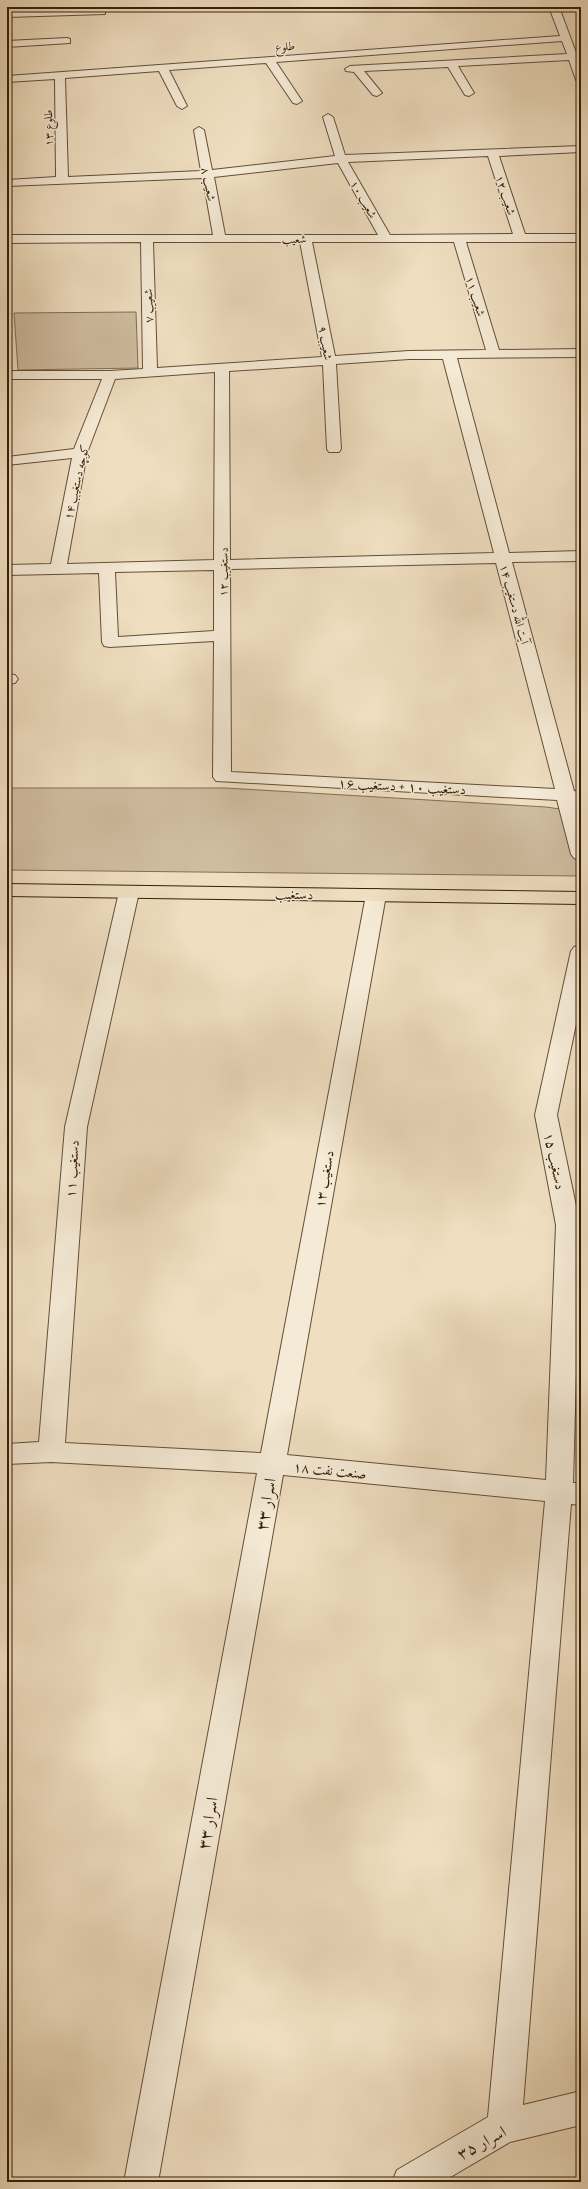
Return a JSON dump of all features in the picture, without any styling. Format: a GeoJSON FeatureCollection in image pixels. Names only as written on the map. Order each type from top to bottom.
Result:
{"type":"FeatureCollection","features":[{"type":"Feature","properties":{"kind":"main road","name":"دستغیب"},"geometry":{"type":"LineString","coordinates":[[7,890],[581,898]]}},
{"type":"Feature","properties":{"kind":"street"},"geometry":{"type":"LineString","coordinates":[[554,7],[581,80]]}},
{"type":"Feature","properties":{"kind":"street"},"geometry":{"type":"LineString","coordinates":[[7,14],[23,10],[102,12]]}},
{"type":"Feature","properties":{"kind":"street","name":"طلوع"},"geometry":{"type":"LineString","coordinates":[[7,79],[566,38]]}},
{"type":"Feature","properties":{"kind":"street"},"geometry":{"type":"LineString","coordinates":[[7,44],[67,41]]}},
{"type":"Feature","properties":{"kind":"street"},"geometry":{"type":"LineString","coordinates":[[342,69],[573,57]]}},
{"type":"Feature","properties":{"kind":"street"},"geometry":{"type":"LineString","coordinates":[[269,60],[297,101]]}},
{"type":"Feature","properties":{"kind":"street"},"geometry":{"type":"LineString","coordinates":[[451,63],[469,93]]}},
{"type":"Feature","properties":{"kind":"street"},"geometry":{"type":"LineString","coordinates":[[163,68],[182,106]]}},
{"type":"Feature","properties":{"kind":"street"},"geometry":{"type":"LineString","coordinates":[[357,69],[377,93]]}},
{"type":"Feature","properties":{"kind":"street"},"geometry":{"type":"LineString","coordinates":[[276,71],[291,71]]}},
{"type":"Feature","properties":{"kind":"street","name":"طلوع ۱۳"},"geometry":{"type":"LineString","coordinates":[[60,76],[62,181]]}},
{"type":"Feature","properties":{"kind":"street","name":"شعیب ۱۰"},"geometry":{"type":"LineString","coordinates":[[328,117],[341,159],[386,238]]}},
{"type":"Feature","properties":{"kind":"street","name":"شعیب ۸"},"geometry":{"type":"LineString","coordinates":[[199,130],[220,238]]}},
{"type":"Feature","properties":{"kind":"street"},"geometry":{"type":"LineString","coordinates":[[7,183],[207,174],[341,159],[581,149]]}},
{"type":"Feature","properties":{"kind":"street","name":"شعیب ۱۲"},"geometry":{"type":"LineString","coordinates":[[492,152],[520,238]]}},
{"type":"Feature","properties":{"kind":"street","name":"شعیب"},"geometry":{"type":"LineString","coordinates":[[7,238],[581,238]]}},
{"type":"Feature","properties":{"kind":"street","name":"شعیب ۷"},"geometry":{"type":"LineString","coordinates":[[147,238],[150,373]]}},
{"type":"Feature","properties":{"kind":"street","name":"شعیب ۹"},"geometry":{"type":"LineString","coordinates":[[305,238],[329,359],[334,449]]}},
{"type":"Feature","properties":{"kind":"street","name":"شعیب ۱۱"},"geometry":{"type":"LineString","coordinates":[[459,238],[494,354]]}},
{"type":"Feature","properties":{"kind":"street"},"geometry":{"type":"LineString","coordinates":[[7,375],[110,375],[329,359],[449,354],[581,353]]}},
{"type":"Feature","properties":{"kind":"street","name":"آیت الله دستغیب ۱۴"},"geometry":{"type":"LineString","coordinates":[[449,354],[503,558],[573,796],[581,854]]}},
{"type":"Feature","properties":{"kind":"street","name":"دستغیب ۱۲"},"geometry":{"type":"LineString","coordinates":[[222,367],[224,564],[222,636],[222,777]]}},
{"type":"Feature","properties":{"kind":"street","name":"کوچه دستغیب ۱۴"},"geometry":{"type":"LineString","coordinates":[[58,569],[80,454],[110,375]]}},
{"type":"Feature","properties":{"kind":"street"},"geometry":{"type":"LineString","coordinates":[[7,461],[80,454]]}},
{"type":"Feature","properties":{"kind":"street"},"geometry":{"type":"LineString","coordinates":[[7,570],[581,556]]}},
{"type":"Feature","properties":{"kind":"street"},"geometry":{"type":"LineString","coordinates":[[107,568],[110,642],[222,636]]}},
{"type":"Feature","properties":{"kind":"street","name":"دستغیب ۱۰ + دستغیب ۱۶"},"geometry":{"type":"LineString","coordinates":[[222,777],[573,796]]}},
{"type":"Feature","properties":{"kind":"street","name":"دستغیب ۱۱"},"geometry":{"type":"LineString","coordinates":[[51,1452],[76,1127],[129,892]]}},
{"type":"Feature","properties":{"kind":"street","name":"دستغیب ۱۳"},"geometry":{"type":"LineString","coordinates":[[272,1464],[376,895]]}},
{"type":"Feature","properties":{"kind":"street","name":"دستغیب ۱۵"},"geometry":{"type":"LineString","coordinates":[[504,2127],[570,1494],[568,1225],[546,1114],[581,951]]}},
{"type":"Feature","properties":{"kind":"street","name":"صنعت نفت ۱۸"},"geometry":{"type":"LineString","coordinates":[[7,1454],[51,1452],[272,1464],[570,1494]]}},
{"type":"Feature","properties":{"kind":"street","name":"اسرار ۳۳"},"geometry":{"type":"LineString","coordinates":[[141,2182],[272,1464]]}},
{"type":"Feature","properties":{"kind":"street","name":"اسرار ۳۵"},"geometry":{"type":"LineString","coordinates":[[410,2182],[504,2127],[581,2108]]}},
{"type":"Feature","properties":{"kind":"shaded area"},"geometry":{"type":"Polygon","coordinates":[[[136,312],[138,368],[18,370],[14,313],[136,312]]]}},
{"type":"Feature","properties":{"kind":"shaded area"},"geometry":{"type":"Polygon","coordinates":[[[7,788],[226,788],[546,807],[581,812],[581,876],[7,870],[7,788]]]}}]}
